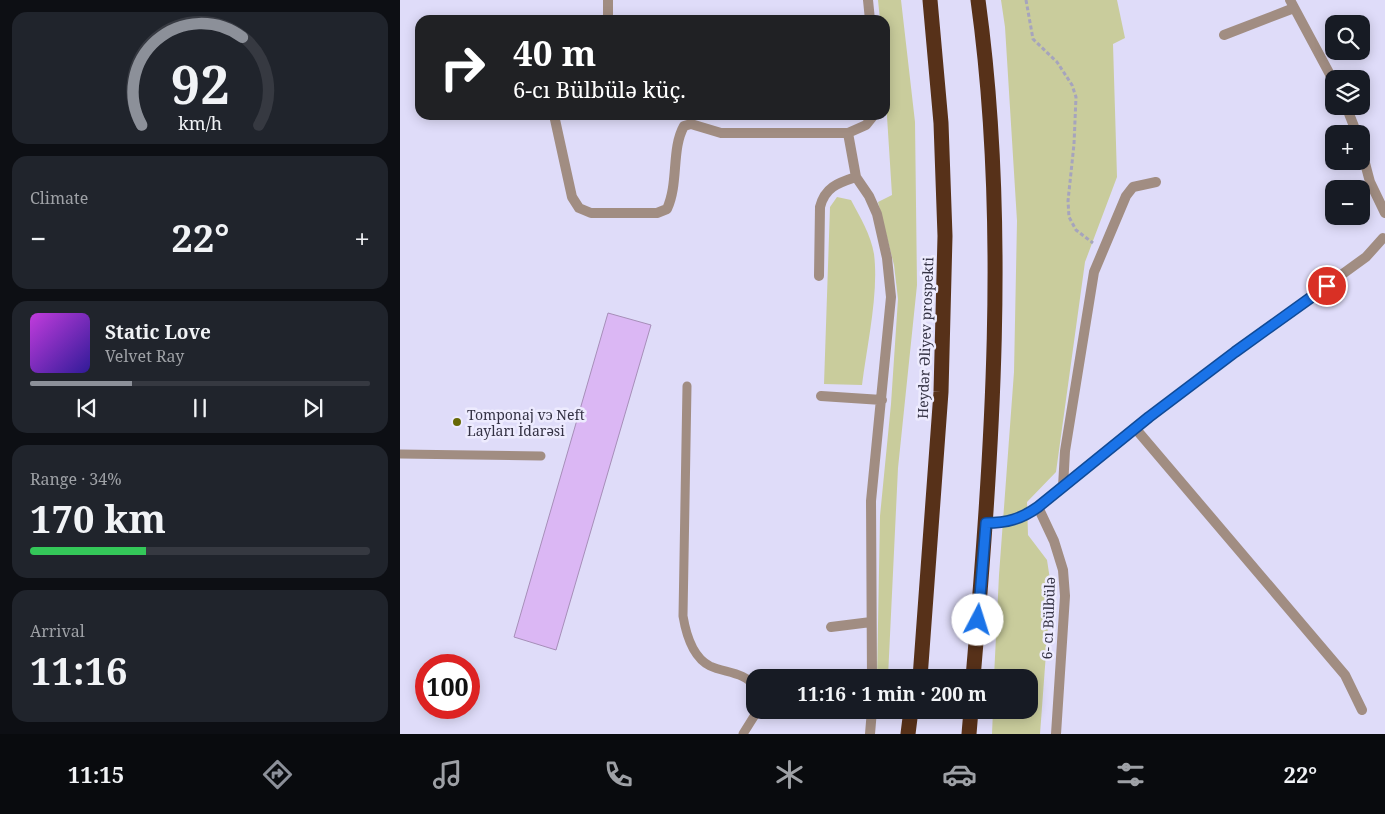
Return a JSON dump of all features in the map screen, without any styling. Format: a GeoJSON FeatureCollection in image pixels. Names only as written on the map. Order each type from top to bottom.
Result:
{"type":"FeatureCollection","features":[{"type":"Feature","properties":{"kind":"highway","name":"Heydər Əliyev prospekti"},"geometry":{"type":"LineString","coordinates":[[921,669],[941,392],[946,236],[942,123],[930,0]]}},
{"type":"Feature","properties":{"kind":"highway"},"geometry":{"type":"LineString","coordinates":[[974,669],[986,523],[993,395],[995,230],[990,121],[978,0]]}},
{"type":"Feature","properties":{"kind":"highway"},"geometry":{"type":"LineString","coordinates":[[917,669],[924,614]]}},
{"type":"Feature","properties":{"kind":"highway"},"geometry":{"type":"LineString","coordinates":[[908,734],[910,719]]}},
{"type":"Feature","properties":{"kind":"highway"},"geometry":{"type":"LineString","coordinates":[[916,734],[917,719]]}},
{"type":"Feature","properties":{"kind":"highway"},"geometry":{"type":"LineString","coordinates":[[969,734],[970,719]]}},
{"type":"Feature","properties":{"kind":"street"},"geometry":{"type":"LineString","coordinates":[[608,0],[608,15]]}},
{"type":"Feature","properties":{"kind":"street"},"geometry":{"type":"LineString","coordinates":[[868,0],[870,15]]}},
{"type":"Feature","properties":{"kind":"street"},"geometry":{"type":"LineString","coordinates":[[1224,35],[1292,4],[1328,70]]}},
{"type":"Feature","properties":{"kind":"street"},"geometry":{"type":"LineString","coordinates":[[555,120],[572,197],[579,208],[592,214],[657,213],[667,209],[672,199],[679,135],[684,126],[691,124],[721,133],[848,133],[866,125],[870,120]]}},
{"type":"Feature","properties":{"kind":"street"},"geometry":{"type":"LineString","coordinates":[[848,133],[856,177],[869,196],[877,214],[887,258],[891,297],[871,501],[872,669]]}},
{"type":"Feature","properties":{"kind":"street"},"geometry":{"type":"LineString","coordinates":[[1367,170],[1370,182],[1385,213]]}},
{"type":"Feature","properties":{"kind":"street"},"geometry":{"type":"LineString","coordinates":[[819,276],[820,206],[822,197],[828,189],[836,184],[856,177]]}},
{"type":"Feature","properties":{"kind":"street"},"geometry":{"type":"LineString","coordinates":[[1064,487],[1065,452],[1072,400],[1094,272],[1126,196],[1133,187],[1156,182]]}},
{"type":"Feature","properties":{"kind":"street"},"geometry":{"type":"LineString","coordinates":[[986,523],[1006,523],[1023,517],[1038,507],[1134,428],[1235,352],[1340,277],[1366,257],[1384,239]]}},
{"type":"Feature","properties":{"kind":"street"},"geometry":{"type":"LineString","coordinates":[[821,396],[882,400]]}},
{"type":"Feature","properties":{"kind":"street"},"geometry":{"type":"LineString","coordinates":[[1134,428],[1345,675],[1362,710]]}},
{"type":"Feature","properties":{"kind":"street","name":"6- cı Bülbülə"},"geometry":{"type":"LineString","coordinates":[[1038,507],[1054,541],[1063,570],[1065,596],[1056,734]]}},
{"type":"Feature","properties":{"kind":"street"},"geometry":{"type":"LineString","coordinates":[[831,627],[872,622]]}},
{"type":"Feature","properties":{"kind":"street"},"geometry":{"type":"LineString","coordinates":[[870,734],[871,719]]}},
{"type":"Feature","properties":{"kind":"lane"},"geometry":{"type":"LineString","coordinates":[[687,386],[683,616],[685,632],[693,649],[709,666],[739,674],[746,679]]}},
{"type":"Feature","properties":{"kind":"lane"},"geometry":{"type":"LineString","coordinates":[[400,454],[541,456]]}},
{"type":"Feature","properties":{"kind":"lane"},"geometry":{"type":"LineString","coordinates":[[743,734],[752,719]]}},
{"type":"Feature","properties":{"kind":"path"},"geometry":{"type":"LineString","coordinates":[[1026,0],[1033,39],[1057,62],[1072,85],[1076,96],[1074,144],[1068,201],[1069,217],[1076,230],[1103,252]]}},
{"type":"Feature","properties":{"kind":"green space"},"geometry":{"type":"Polygon","coordinates":[[[878,0],[901,0],[915,122],[917,285],[898,468],[888,669],[877,669],[880,516],[891,404],[898,299],[894,265],[878,202],[892,195],[887,120],[890,120],[890,15],[880,15],[878,0]]]}},
{"type":"Feature","properties":{"kind":"green space"},"geometry":{"type":"Polygon","coordinates":[[[1001,0],[1117,0],[1125,38],[1113,44],[1117,177],[1085,262],[1056,472],[1027,502],[1028,535],[1047,560],[1051,586],[1040,734],[992,734],[993,719],[1038,719],[1038,669],[994,669],[999,575],[1014,372],[1017,221],[1005,27],[1001,0]]]}},
{"type":"Feature","properties":{"kind":"green space"},"geometry":{"type":"Polygon","coordinates":[[[837,197],[851,200],[868,233],[874,254],[874,302],[862,385],[824,384],[830,207],[837,197]]]}},
{"type":"Feature","properties":{"kind":"building"},"geometry":{"type":"Polygon","coordinates":[[[608,313],[651,325],[556,650],[514,637],[608,313]]]}},
{"type":"Feature","properties":{"kind":"place","name":"Tomponaj vэ Neft Layları İdarəsi"},"geometry":{"type":"Point","coordinates":[457,422]}},
{"type":"Feature","properties":{"kind":"route"},"geometry":{"type":"LineString","coordinates":[[978,620],[986,523],[1006,523],[1023,517],[1038,507],[1134,428],[1327,286]]}}]}
